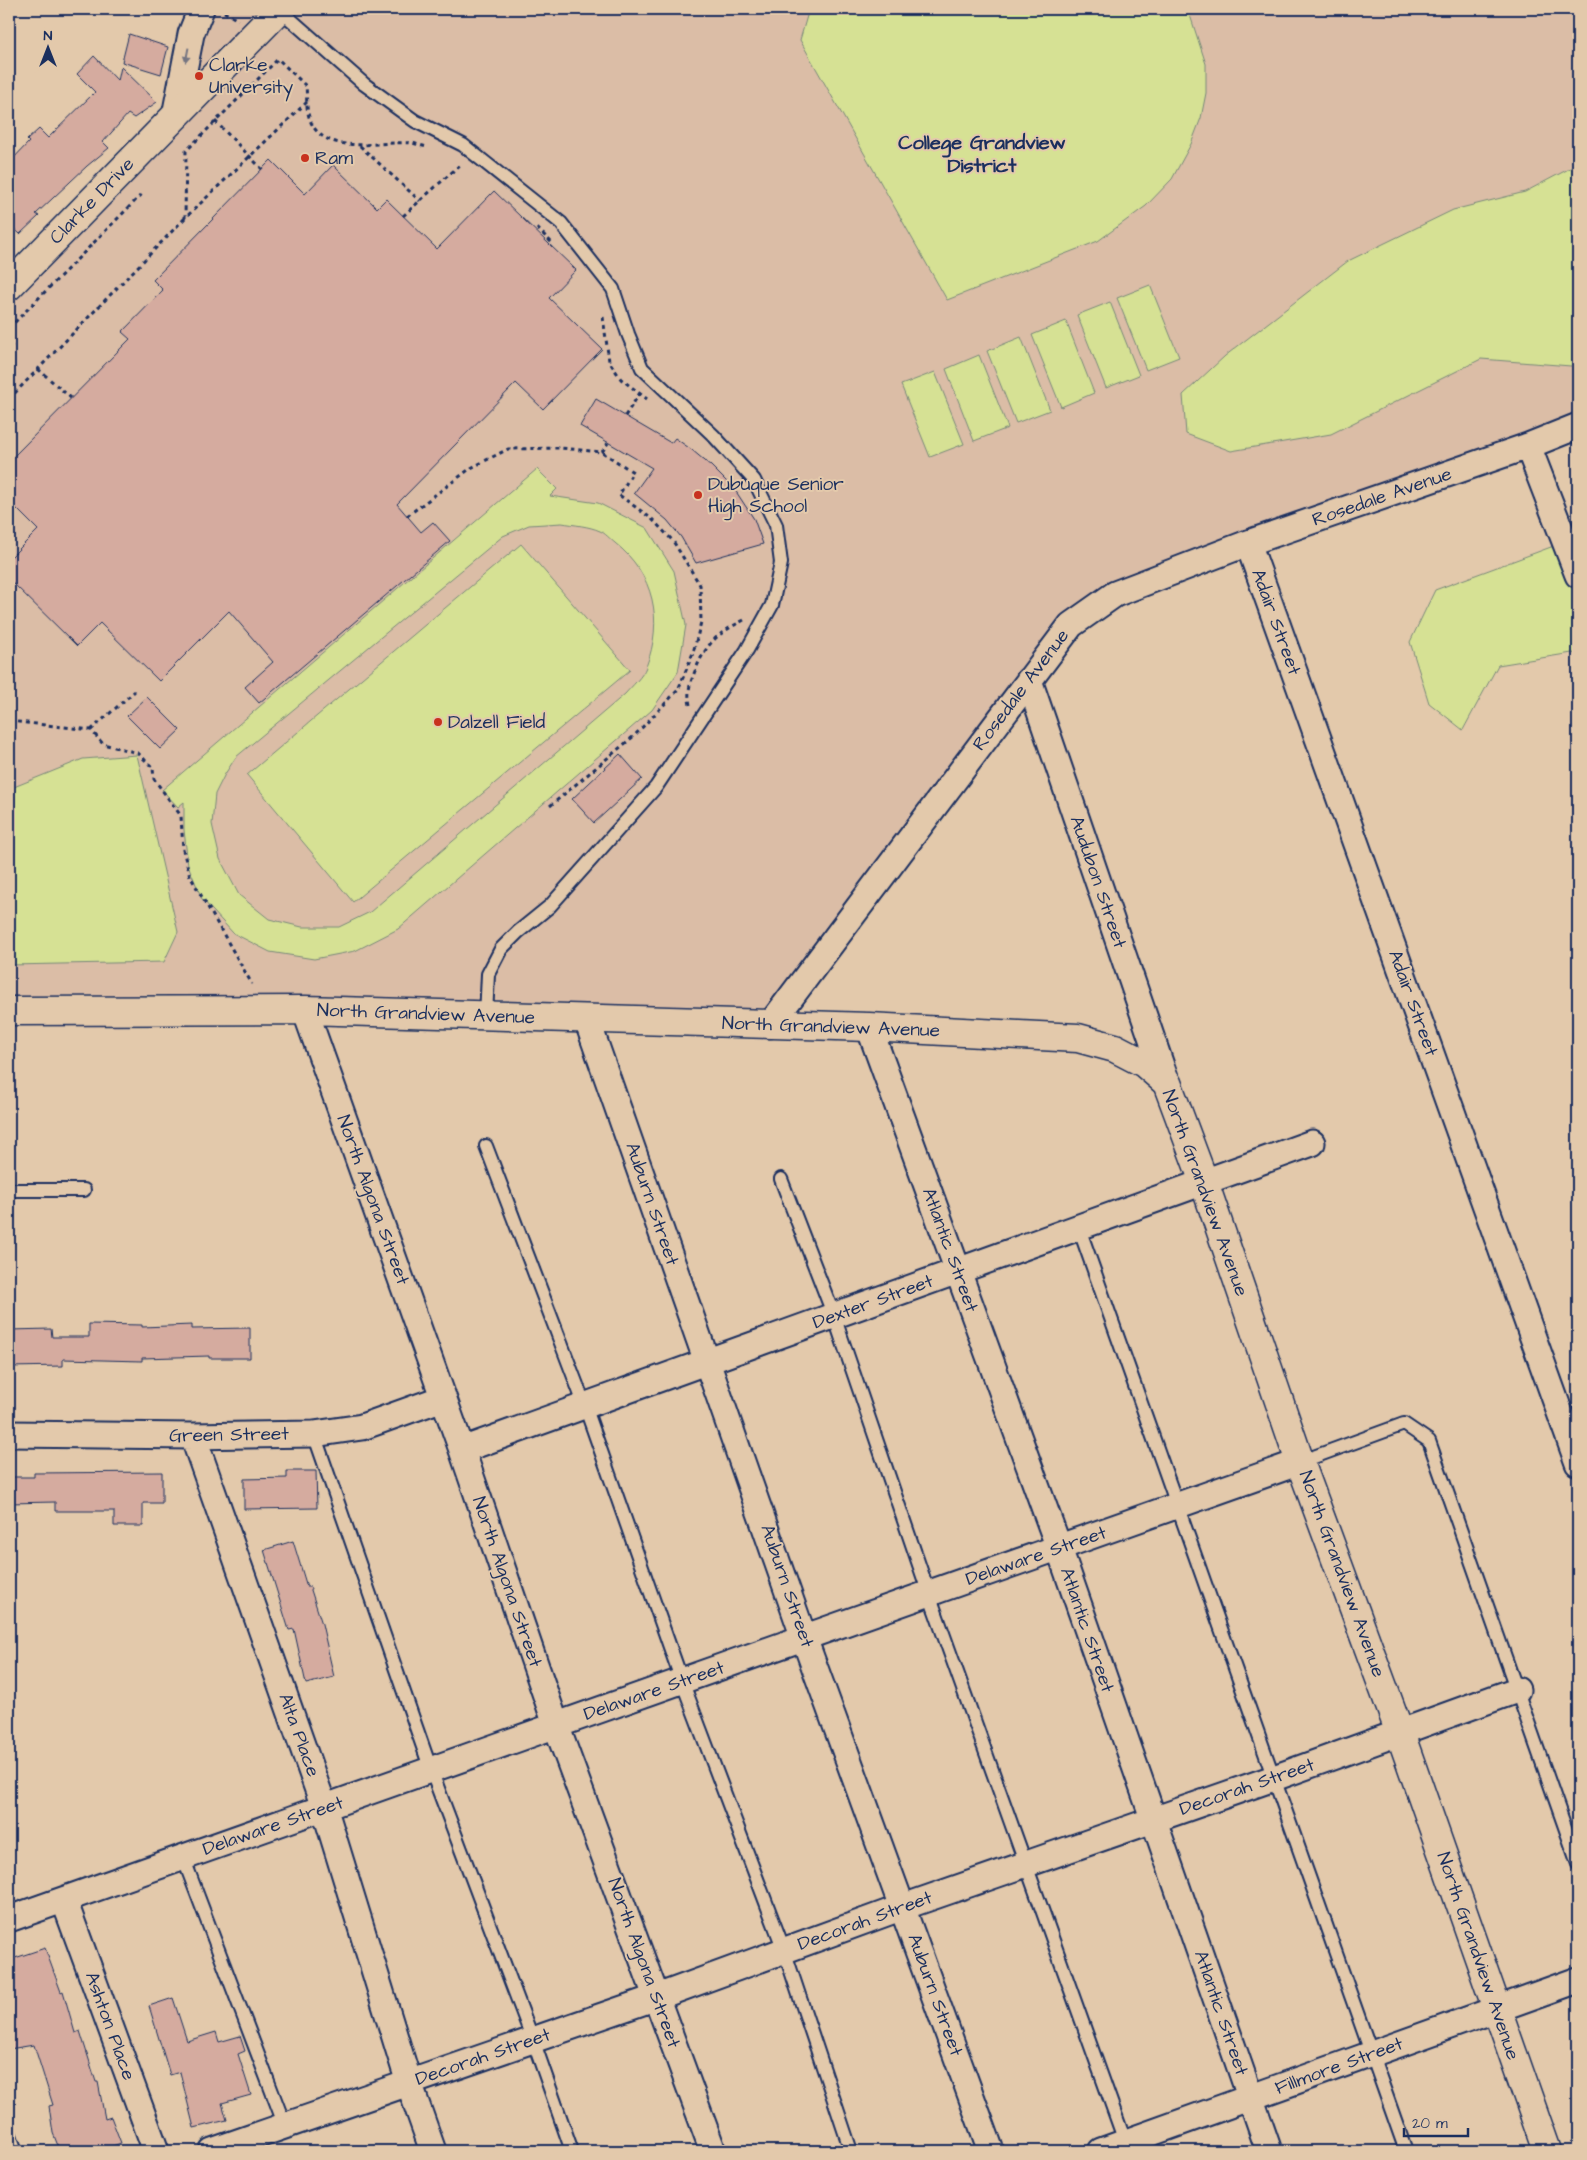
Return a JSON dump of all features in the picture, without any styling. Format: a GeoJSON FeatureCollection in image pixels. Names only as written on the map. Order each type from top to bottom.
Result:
{"type":"FeatureCollection","features":[{"type":"Feature","properties":{"kind":"street"},"geometry":{"type":"LineString","coordinates":[[175,116],[191,34],[201,9]]}},
{"type":"Feature","properties":{"kind":"street","name":"Clarke Drive"},"geometry":{"type":"LineString","coordinates":[[9,286],[280,9]]}},
{"type":"Feature","properties":{"kind":"street","name":"Rosedale Avenue"},"geometry":{"type":"LineString","coordinates":[[770,1025],[1070,624],[1115,594],[1248,544],[1528,446],[1578,426]]}},
{"type":"Feature","properties":{"kind":"street"},"geometry":{"type":"LineString","coordinates":[[1528,446],[1578,575]]}},
{"type":"Feature","properties":{"kind":"street","name":"Adair Street"},"geometry":{"type":"LineString","coordinates":[[1248,544],[1578,1463]]}},
{"type":"Feature","properties":{"kind":"street","name":"Audubon Street"},"geometry":{"type":"LineString","coordinates":[[1029,680],[1167,1083]]}},
{"type":"Feature","properties":{"kind":"street","name":"North Grandview Avenue"},"geometry":{"type":"LineString","coordinates":[[9,1011],[305,1010],[869,1027],[1078,1038],[1115,1048],[1144,1063],[1167,1083],[1204,1182],[1300,1462],[1400,1733],[1547,2151]]}},
{"type":"Feature","properties":{"kind":"street","name":"North Algona Street"},"geometry":{"type":"LineString","coordinates":[[305,1010],[462,1450],[556,1725],[713,2151]]}},
{"type":"Feature","properties":{"kind":"street","name":"Auburn Street"},"geometry":{"type":"LineString","coordinates":[[587,1020],[804,1638],[991,2151]]}},
{"type":"Feature","properties":{"kind":"street","name":"Atlantic Street"},"geometry":{"type":"LineString","coordinates":[[869,1027],[1059,1548],[1269,2151]]}},
{"type":"Feature","properties":{"kind":"street","name":"Dexter Street"},"geometry":{"type":"LineString","coordinates":[[462,1450],[1312,1143]]}},
{"type":"Feature","properties":{"kind":"street","name":"Green Street"},"geometry":{"type":"LineString","coordinates":[[9,1434],[193,1436],[314,1434],[362,1427],[443,1398]]}},
{"type":"Feature","properties":{"kind":"street","name":"Alta Place"},"geometry":{"type":"LineString","coordinates":[[193,1436],[324,1808],[409,2083],[433,2151]]}},
{"type":"Feature","properties":{"kind":"street","name":"Delaware Street"},"geometry":{"type":"LineString","coordinates":[[9,1919],[1300,1462]]}},
{"type":"Feature","properties":{"kind":"street","name":"Decorah Street"},"geometry":{"type":"LineString","coordinates":[[212,2151],[657,1997],[903,1907],[1274,1778],[1517,1690]]}},
{"type":"Feature","properties":{"kind":"street","name":"Ashton Place"},"geometry":{"type":"LineString","coordinates":[[64,1900],[156,2151]]}},
{"type":"Feature","properties":{"kind":"street","name":"Fillmore Street"},"geometry":{"type":"LineString","coordinates":[[1101,2151],[1127,2147],[1250,2097],[1578,1980]]}},
{"type":"Feature","properties":{"kind":"lane"},"geometry":{"type":"LineString","coordinates":[[280,9],[364,84],[415,121],[463,145],[562,223],[613,289],[642,368],[713,436],[754,480],[776,525],[781,563],[772,605],[747,650],[656,787],[550,906],[518,932],[501,949],[488,974],[486,1016]]}},
{"type":"Feature","properties":{"kind":"lane"},"geometry":{"type":"LineString","coordinates":[[486,1146],[584,1406],[682,1681],[784,1950],[851,2151]]}},
{"type":"Feature","properties":{"kind":"lane"},"geometry":{"type":"LineString","coordinates":[[781,1179],[834,1316],[929,1594],[1127,2147]]}},
{"type":"Feature","properties":{"kind":"lane"},"geometry":{"type":"LineString","coordinates":[[9,1190],[84,1190]]}},
{"type":"Feature","properties":{"kind":"lane"},"geometry":{"type":"LineString","coordinates":[[1079,1228],[1406,2151]]}},
{"type":"Feature","properties":{"kind":"lane"},"geometry":{"type":"LineString","coordinates":[[1300,1462],[1404,1424],[1429,1441],[1578,1864]]}},
{"type":"Feature","properties":{"kind":"lane"},"geometry":{"type":"LineString","coordinates":[[314,1434],[431,1770],[533,2040],[572,2151]]}},
{"type":"Feature","properties":{"kind":"lane"},"geometry":{"type":"LineString","coordinates":[[183,1857],[285,2126]]}},
{"type":"Feature","properties":{"kind":"lane"},"geometry":{"type":"LineString","coordinates":[[9,2133],[16,2151]]}},
{"type":"Feature","properties":{"kind":"path"},"geometry":{"type":"LineString","coordinates":[[218,9],[245,24]]}},
{"type":"Feature","properties":{"kind":"path"},"geometry":{"type":"LineString","coordinates":[[185,218],[186,151],[278,59],[306,86],[308,114],[314,127],[324,136],[338,143],[360,146],[412,143],[428,148]]}},
{"type":"Feature","properties":{"kind":"path"},"geometry":{"type":"LineString","coordinates":[[9,399],[185,218],[307,102]]}},
{"type":"Feature","properties":{"kind":"path"},"geometry":{"type":"LineString","coordinates":[[215,122],[262,168]]}},
{"type":"Feature","properties":{"kind":"path"},"geometry":{"type":"LineString","coordinates":[[360,146],[420,202]]}},
{"type":"Feature","properties":{"kind":"path"},"geometry":{"type":"LineString","coordinates":[[456,160],[470,168]]}},
{"type":"Feature","properties":{"kind":"path"},"geometry":{"type":"LineString","coordinates":[[403,216],[462,163]]}},
{"type":"Feature","properties":{"kind":"path"},"geometry":{"type":"LineString","coordinates":[[9,328],[143,193]]}},
{"type":"Feature","properties":{"kind":"path"},"geometry":{"type":"LineString","coordinates":[[533,224],[560,251]]}},
{"type":"Feature","properties":{"kind":"path"},"geometry":{"type":"LineString","coordinates":[[601,310],[609,362],[621,379],[654,403]]}},
{"type":"Feature","properties":{"kind":"path"},"geometry":{"type":"LineString","coordinates":[[9,344],[14,349]]}},
{"type":"Feature","properties":{"kind":"path"},"geometry":{"type":"LineString","coordinates":[[38,369],[71,398]]}},
{"type":"Feature","properties":{"kind":"path"},"geometry":{"type":"LineString","coordinates":[[625,416],[640,393]]}},
{"type":"Feature","properties":{"kind":"path"},"geometry":{"type":"LineString","coordinates":[[602,452],[608,443]]}},
{"type":"Feature","properties":{"kind":"path"},"geometry":{"type":"LineString","coordinates":[[408,516],[471,468],[508,449],[560,448],[602,452],[633,472],[619,495],[652,519],[673,541],[700,585],[701,622],[693,653],[678,690],[634,736],[550,806]]}},
{"type":"Feature","properties":{"kind":"path"},"geometry":{"type":"LineString","coordinates":[[690,710],[687,692],[703,652],[718,635],[749,615]]}},
{"type":"Feature","properties":{"kind":"path"},"geometry":{"type":"LineString","coordinates":[[91,730],[135,691]]}},
{"type":"Feature","properties":{"kind":"path"},"geometry":{"type":"LineString","coordinates":[[9,721],[91,730],[103,744],[138,753],[153,768],[154,779],[181,816],[183,850],[190,876],[252,984]]}},
{"type":"Feature","properties":{"kind":"shaded area","name":"Dubuque Senior High School"},"geometry":{"type":"Polygon","coordinates":[[[201,9],[1578,9],[1578,419],[1071,625],[770,1025],[9,1013],[9,286],[175,116],[201,9]]]}},
{"type":"Feature","properties":{"kind":"green space"},"geometry":{"type":"Polygon","coordinates":[[[809,9],[1188,9],[1206,64],[1206,93],[1201,118],[1191,144],[1172,179],[1146,206],[1098,241],[947,300],[800,40],[809,9]]]}},
{"type":"Feature","properties":{"kind":"green space"},"geometry":{"type":"Polygon","coordinates":[[[1578,164],[1578,364],[1571,366],[1481,359],[1331,434],[1231,451],[1186,434],[1183,395],[1225,356],[1348,261],[1453,210],[1525,192],[1578,164]]]}},
{"type":"Feature","properties":{"kind":"green space"},"geometry":{"type":"Polygon","coordinates":[[[1150,285],[1179,357],[1146,370],[1117,298],[1150,285]]]}},
{"type":"Feature","properties":{"kind":"green space"},"geometry":{"type":"Polygon","coordinates":[[[1110,302],[1139,375],[1106,388],[1077,315],[1110,302]]]}},
{"type":"Feature","properties":{"kind":"green space"},"geometry":{"type":"Polygon","coordinates":[[[1066,321],[1094,393],[1061,407],[1032,335],[1066,321]]]}},
{"type":"Feature","properties":{"kind":"green space"},"geometry":{"type":"Polygon","coordinates":[[[1021,337],[1050,410],[1016,423],[987,351],[1021,337]]]}},
{"type":"Feature","properties":{"kind":"green space"},"geometry":{"type":"Polygon","coordinates":[[[979,355],[1008,428],[974,441],[946,369],[979,355]]]}},
{"type":"Feature","properties":{"kind":"green space"},"geometry":{"type":"Polygon","coordinates":[[[935,372],[964,444],[930,457],[901,385],[935,372]]]}},
{"type":"Feature","properties":{"kind":"green space"},"geometry":{"type":"Polygon","coordinates":[[[537,469],[557,489],[550,496],[598,503],[647,528],[674,571],[686,625],[678,672],[652,710],[398,929],[355,951],[314,959],[270,952],[233,933],[202,899],[188,865],[184,830],[184,802],[178,807],[162,790],[537,469]],[[562,523],[529,525],[503,536],[236,757],[215,794],[212,824],[220,859],[239,895],[269,919],[302,927],[339,927],[370,912],[625,694],[637,681],[646,667],[654,632],[652,599],[647,583],[628,555],[604,533],[591,528],[562,523]]]}},
{"type":"Feature","properties":{"kind":"green space"},"geometry":{"type":"Polygon","coordinates":[[[1578,537],[1578,654],[1572,653],[1498,665],[1463,730],[1429,703],[1410,642],[1435,590],[1578,537]]]}},
{"type":"Feature","properties":{"kind":"green space","name":"Dalzell Field"},"geometry":{"type":"Polygon","coordinates":[[[521,544],[630,670],[353,902],[247,775],[521,544]]]}},
{"type":"Feature","properties":{"kind":"green space"},"geometry":{"type":"Polygon","coordinates":[[[137,755],[178,932],[164,962],[9,965],[9,789],[83,759],[137,755]]]}},
{"type":"Feature","properties":{"kind":"building"},"geometry":{"type":"Polygon","coordinates":[[[129,34],[168,47],[161,74],[122,62],[129,34]]]}},
{"type":"Feature","properties":{"kind":"building"},"geometry":{"type":"Polygon","coordinates":[[[94,56],[118,81],[121,67],[157,102],[134,118],[128,114],[103,142],[109,148],[36,214],[39,216],[20,234],[9,224],[9,163],[29,142],[27,140],[39,129],[48,138],[95,92],[77,74],[94,56]]]}},
{"type":"Feature","properties":{"kind":"building"},"geometry":{"type":"Polygon","coordinates":[[[271,160],[305,194],[333,165],[377,208],[386,199],[437,249],[494,191],[576,270],[549,298],[602,349],[543,409],[516,383],[397,504],[421,532],[433,522],[450,541],[259,703],[245,687],[273,662],[229,611],[159,681],[100,623],[77,646],[9,579],[9,559],[38,530],[9,501],[9,461],[130,339],[122,332],[163,290],[153,280],[271,160]]]}},
{"type":"Feature","properties":{"kind":"building"},"geometry":{"type":"Polygon","coordinates":[[[596,399],[671,443],[675,438],[711,466],[735,490],[754,519],[763,544],[696,563],[681,537],[667,520],[634,493],[652,468],[580,426],[596,399]]]}},
{"type":"Feature","properties":{"kind":"building"},"geometry":{"type":"Polygon","coordinates":[[[147,697],[180,730],[160,749],[127,716],[147,697]]]}},
{"type":"Feature","properties":{"kind":"building"},"geometry":{"type":"Polygon","coordinates":[[[620,754],[642,779],[594,823],[572,799],[620,754]]]}},
{"type":"Feature","properties":{"kind":"building"},"geometry":{"type":"Polygon","coordinates":[[[89,1324],[142,1325],[142,1327],[192,1325],[192,1329],[250,1328],[250,1358],[209,1358],[209,1356],[142,1358],[142,1361],[63,1359],[63,1366],[9,1367],[9,1330],[51,1329],[52,1337],[89,1337],[89,1324]]]}},
{"type":"Feature","properties":{"kind":"building"},"geometry":{"type":"Polygon","coordinates":[[[287,1471],[316,1471],[317,1508],[244,1509],[244,1479],[287,1478],[287,1471]]]}},
{"type":"Feature","properties":{"kind":"building"},"geometry":{"type":"Polygon","coordinates":[[[162,1472],[162,1503],[143,1503],[143,1526],[114,1526],[114,1511],[55,1511],[55,1502],[9,1503],[9,1477],[34,1477],[34,1473],[162,1472]]]}},
{"type":"Feature","properties":{"kind":"building"},"geometry":{"type":"Polygon","coordinates":[[[293,1541],[307,1587],[310,1587],[322,1624],[334,1677],[306,1684],[294,1629],[289,1630],[264,1550],[293,1541]]]}},
{"type":"Feature","properties":{"kind":"building"},"geometry":{"type":"Polygon","coordinates":[[[45,1948],[61,1992],[63,1991],[75,2033],[80,2031],[96,2082],[98,2082],[105,2119],[111,2117],[121,2143],[99,2151],[60,2151],[53,2133],[49,2106],[53,2105],[34,2045],[9,2049],[9,1960],[45,1948]]]}},
{"type":"Feature","properties":{"kind":"building"},"geometry":{"type":"Polygon","coordinates":[[[173,1998],[187,2041],[216,2032],[219,2042],[240,2036],[245,2051],[238,2054],[251,2095],[222,2103],[227,2120],[194,2128],[180,2072],[170,2075],[149,2006],[173,1998]]]}},
{"type":"Feature","properties":{"kind":"place","name":"Clarke University"},"geometry":{"type":"Point","coordinates":[199,76]}},
{"type":"Feature","properties":{"kind":"place","name":"Ram"},"geometry":{"type":"Point","coordinates":[305,158]}},
{"type":"Feature","properties":{"kind":"place","name":"Dubuque Senior High School"},"geometry":{"type":"Point","coordinates":[698,495]}},
{"type":"Feature","properties":{"kind":"place","name":"Dalzell Field"},"geometry":{"type":"Point","coordinates":[438,722]}},
{"type":"Feature","properties":{"kind":"district","name":"College Grandview District"},"geometry":{"type":"Point","coordinates":[982,154]}}]}
